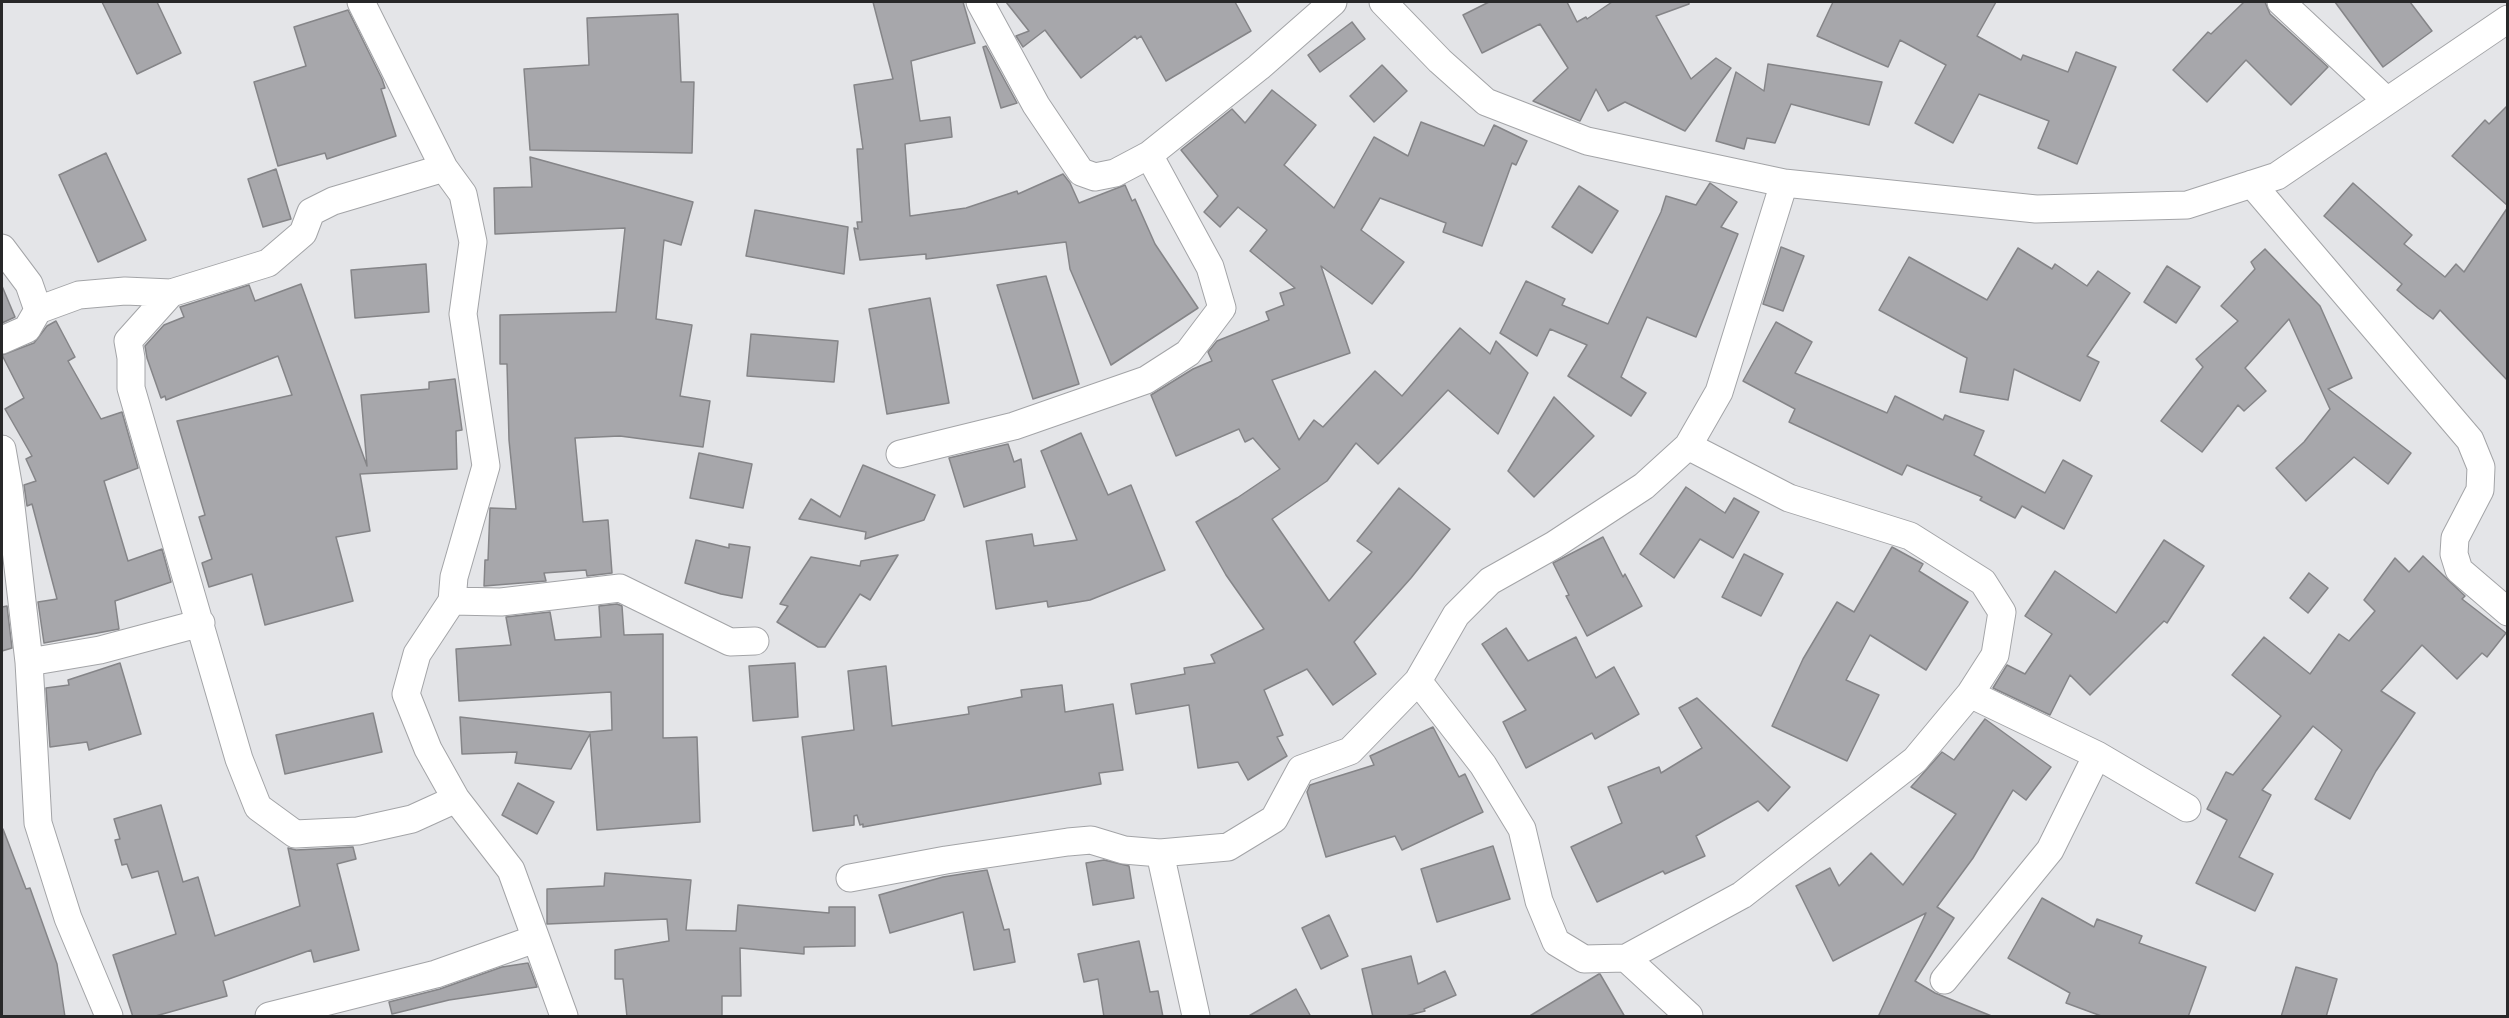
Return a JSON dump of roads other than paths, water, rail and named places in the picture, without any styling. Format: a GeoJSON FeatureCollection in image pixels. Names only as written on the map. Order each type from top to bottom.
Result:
{"type":"FeatureCollection","features":[{"type":"Feature","properties":{"kind":"street"},"geometry":{"type":"LineString","coordinates":[[361,2],[444,168],[463,194],[473,242],[463,314],[486,466],[454,577],[452,601],[417,654],[406,694],[428,749],[456,799],[511,870],[564,1017]]}},
{"type":"Feature","properties":{"kind":"street"},"geometry":{"type":"LineString","coordinates":[[980,2],[1036,105],[1081,172],[1095,177],[1114,172],[1149,155],[1259,67],[1333,2]]}},
{"type":"Feature","properties":{"kind":"street"},"geometry":{"type":"LineString","coordinates":[[1383,2],[1440,62],[1486,102],[1587,141],[1784,183],[2036,209],[2187,205],[2277,176],[2508,20]]}},
{"type":"Feature","properties":{"kind":"street"},"geometry":{"type":"LineString","coordinates":[[2281,2],[2387,101]]}},
{"type":"Feature","properties":{"kind":"street"},"geometry":{"type":"LineString","coordinates":[[900,454],[1014,426],[1146,380],[1188,353],[1222,308],[1209,267],[1149,155]]}},
{"type":"Feature","properties":{"kind":"street"},"geometry":{"type":"LineString","coordinates":[[2,340],[27,328],[38,310],[79,295],[125,291],[171,293],[268,263],[303,233],[311,212],[333,201],[444,168]]}},
{"type":"Feature","properties":{"kind":"street"},"geometry":{"type":"LineString","coordinates":[[850,878],[946,860],[1091,840],[1124,850],[1160,854],[1228,847],[1274,819],[1301,769],[1350,751],[1418,681],[1456,615],[1490,581],[1554,545],[1644,486],[1688,446],[1719,392],[1784,183]]}},
{"type":"Feature","properties":{"kind":"street"},"geometry":{"type":"LineString","coordinates":[[2252,184],[2470,441],[2481,467],[2480,490],[2455,538],[2454,554],[2459,570],[2508,612]]}},
{"type":"Feature","properties":{"kind":"street"},"geometry":{"type":"LineString","coordinates":[[2,248],[29,284],[38,310]]}},
{"type":"Feature","properties":{"kind":"street"},"geometry":{"type":"LineString","coordinates":[[171,293],[128,341],[131,358],[131,388],[201,623],[238,759],[258,807],[295,834],[358,831],[412,819],[456,799]]}},
{"type":"Feature","properties":{"kind":"street"},"geometry":{"type":"LineString","coordinates":[[1418,681],[1483,765],[1522,829],[1539,901],[1557,942],[1584,959],[1626,958],[1742,895],[1915,760],[1970,694],[1995,655],[2002,612],[1983,582],[1910,536],[1789,498],[1688,446]]}},
{"type":"Feature","properties":{"kind":"street"},"geometry":{"type":"LineString","coordinates":[[2,449],[9,489],[28,662],[38,822],[68,918],[109,1017]]}},
{"type":"Feature","properties":{"kind":"street"},"geometry":{"type":"LineString","coordinates":[[452,601],[501,602],[620,588],[730,642],[755,640]]}},
{"type":"Feature","properties":{"kind":"street"},"geometry":{"type":"LineString","coordinates":[[28,662],[100,650],[201,623]]}},
{"type":"Feature","properties":{"kind":"street"},"geometry":{"type":"LineString","coordinates":[[1970,694],[2097,755],[2187,808]]}},
{"type":"Feature","properties":{"kind":"street"},"geometry":{"type":"LineString","coordinates":[[1944,980],[2050,850],[2097,755]]}},
{"type":"Feature","properties":{"kind":"street"},"geometry":{"type":"LineString","coordinates":[[1160,854],[1196,1017]]}},
{"type":"Feature","properties":{"kind":"street"},"geometry":{"type":"LineString","coordinates":[[269,1017],[436,974],[535,939]]}},
{"type":"Feature","properties":{"kind":"street"},"geometry":{"type":"LineString","coordinates":[[1626,958],[1689,1017]]}}]}
